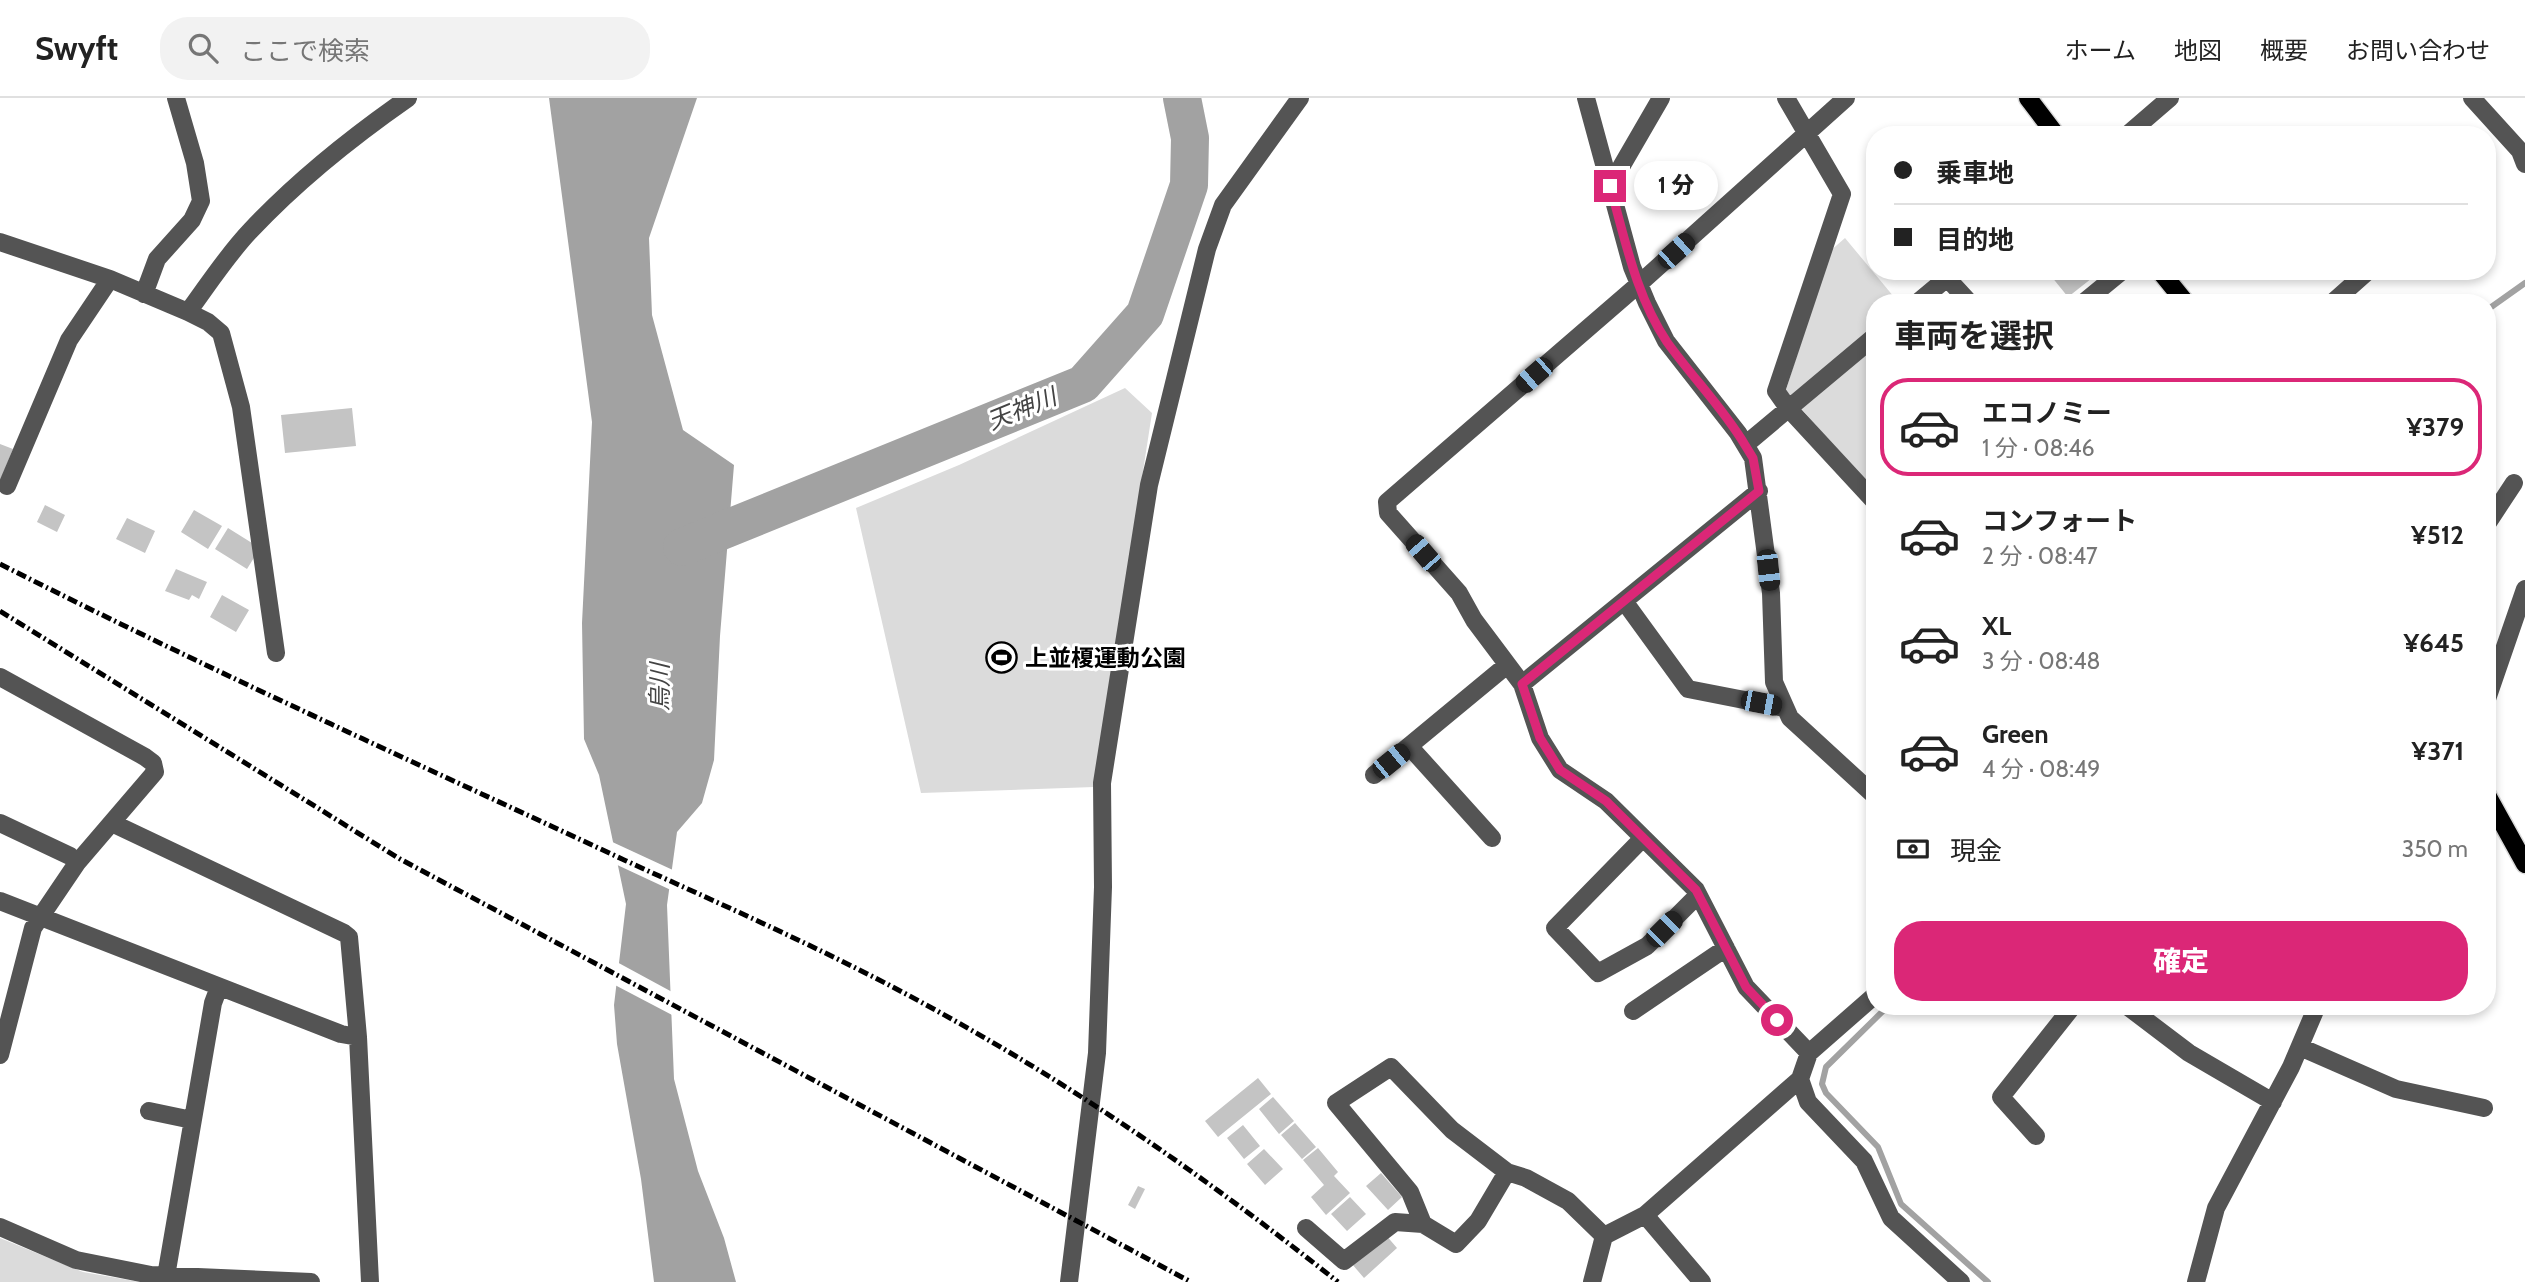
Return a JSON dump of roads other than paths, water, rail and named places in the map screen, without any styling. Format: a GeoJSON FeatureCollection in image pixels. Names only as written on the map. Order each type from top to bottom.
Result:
{"type":"FeatureCollection","features":[{"type":"Feature","properties":{"kind":"main road"},"geometry":{"type":"LineString","coordinates":[[2028,98],[2049,126]]}},
{"type":"Feature","properties":{"kind":"main road"},"geometry":{"type":"LineString","coordinates":[[2167,280],[2179,294]]}},
{"type":"Feature","properties":{"kind":"main road"},"geometry":{"type":"LineString","coordinates":[[2496,808],[2520,841],[2525,864]]}},
{"type":"Feature","properties":{"kind":"street"},"geometry":{"type":"LineString","coordinates":[[144,294],[157,259],[192,220],[201,201],[195,163],[176,98]]}},
{"type":"Feature","properties":{"kind":"street"},"geometry":{"type":"LineString","coordinates":[[188,312],[250,231],[318,168],[372,123],[408,98]]}},
{"type":"Feature","properties":{"kind":"street"},"geometry":{"type":"LineString","coordinates":[[1069,1282],[1097,1053],[1103,887],[1102,783],[1149,485],[1207,249],[1223,205],[1300,98]]}},
{"type":"Feature","properties":{"kind":"street"},"geometry":{"type":"LineString","coordinates":[[1586,98],[1639,284],[1666,341],[1753,458],[1770,593],[1774,682],[1790,718],[1866,788]]}},
{"type":"Feature","properties":{"kind":"street"},"geometry":{"type":"LineString","coordinates":[[1610,186],[1661,98]]}},
{"type":"Feature","properties":{"kind":"street"},"geometry":{"type":"LineString","coordinates":[[1786,98],[1842,194],[1776,391],[1788,408],[1866,492]]}},
{"type":"Feature","properties":{"kind":"street"},"geometry":{"type":"LineString","coordinates":[[1809,1053],[1746,987],[1698,895],[1606,801],[1560,770],[1540,738],[1522,684],[1474,620],[1459,593],[1388,513],[1387,502],[1639,284],[1846,98]]}},
{"type":"Feature","properties":{"kind":"street"},"geometry":{"type":"LineString","coordinates":[[2137,126],[2170,98]]}},
{"type":"Feature","properties":{"kind":"street"},"geometry":{"type":"LineString","coordinates":[[2472,98],[2520,151],[2525,164]]}},
{"type":"Feature","properties":{"kind":"street"},"geometry":{"type":"LineString","coordinates":[[0,242],[110,279],[188,312],[208,322],[221,334],[241,407],[276,653]]}},
{"type":"Feature","properties":{"kind":"street"},"geometry":{"type":"LineString","coordinates":[[8,486],[69,340],[110,279]]}},
{"type":"Feature","properties":{"kind":"street"},"geometry":{"type":"LineString","coordinates":[[1928,294],[1945,280]]}},
{"type":"Feature","properties":{"kind":"street"},"geometry":{"type":"LineString","coordinates":[[1949,280],[1962,294]]}},
{"type":"Feature","properties":{"kind":"street"},"geometry":{"type":"LineString","coordinates":[[2094,294],[2111,280]]}},
{"type":"Feature","properties":{"kind":"street"},"geometry":{"type":"LineString","coordinates":[[2342,294],[2358,280]]}},
{"type":"Feature","properties":{"kind":"street"},"geometry":{"type":"LineString","coordinates":[[1745,445],[1866,344]]}},
{"type":"Feature","properties":{"kind":"street"},"geometry":{"type":"LineString","coordinates":[[2496,510],[2514,483]]}},
{"type":"Feature","properties":{"kind":"street"},"geometry":{"type":"LineString","coordinates":[[1522,684],[1759,491]]}},
{"type":"Feature","properties":{"kind":"street"},"geometry":{"type":"LineString","coordinates":[[2496,673],[2525,589]]}},
{"type":"Feature","properties":{"kind":"street"},"geometry":{"type":"LineString","coordinates":[[1624,601],[1688,689],[1785,708]]}},
{"type":"Feature","properties":{"kind":"street"},"geometry":{"type":"LineString","coordinates":[[1374,775],[1507,665]]}},
{"type":"Feature","properties":{"kind":"street"},"geometry":{"type":"LineString","coordinates":[[0,677],[153,763],[155,772],[152,779],[77,863],[38,915],[2,1036],[0,1055]]}},
{"type":"Feature","properties":{"kind":"street"},"geometry":{"type":"LineString","coordinates":[[1409,746],[1492,838]]}},
{"type":"Feature","properties":{"kind":"street"},"geometry":{"type":"LineString","coordinates":[[0,823],[70,856],[77,863]]}},
{"type":"Feature","properties":{"kind":"street"},"geometry":{"type":"LineString","coordinates":[[112,823],[344,933],[351,942],[370,1282]]}},
{"type":"Feature","properties":{"kind":"street"},"geometry":{"type":"LineString","coordinates":[[1643,838],[1555,928],[1598,973],[1647,946],[1698,895]]}},
{"type":"Feature","properties":{"kind":"street"},"geometry":{"type":"LineString","coordinates":[[0,901],[341,1034],[358,1037]]}},
{"type":"Feature","properties":{"kind":"street"},"geometry":{"type":"LineString","coordinates":[[1633,1011],[1726,948]]}},
{"type":"Feature","properties":{"kind":"street"},"geometry":{"type":"LineString","coordinates":[[165,1279],[192,1120],[219,987]]}},
{"type":"Feature","properties":{"kind":"street"},"geometry":{"type":"LineString","coordinates":[[1592,1282],[1604,1236],[1645,1215],[1801,1079],[1809,1053],[1866,1003]]}},
{"type":"Feature","properties":{"kind":"street"},"geometry":{"type":"LineString","coordinates":[[2036,1136],[2001,1097],[2066,1015]]}},
{"type":"Feature","properties":{"kind":"street"},"geometry":{"type":"LineString","coordinates":[[2139,1015],[2189,1053],[2273,1102]]}},
{"type":"Feature","properties":{"kind":"street"},"geometry":{"type":"LineString","coordinates":[[2196,1282],[2216,1208],[2273,1102],[2313,1015]]}},
{"type":"Feature","properties":{"kind":"street"},"geometry":{"type":"LineString","coordinates":[[2300,1047],[2396,1088],[2484,1108]]}},
{"type":"Feature","properties":{"kind":"street"},"geometry":{"type":"LineString","coordinates":[[1423,1224],[1410,1192],[1336,1102],[1391,1067],[1452,1130],[1507,1172],[1526,1178],[1568,1201],[1604,1236]]}},
{"type":"Feature","properties":{"kind":"street"},"geometry":{"type":"LineString","coordinates":[[1801,1079],[1808,1102],[1864,1161],[1891,1218],[1961,1282]]}},
{"type":"Feature","properties":{"kind":"street"},"geometry":{"type":"LineString","coordinates":[[149,1111],[192,1120]]}},
{"type":"Feature","properties":{"kind":"street"},"geometry":{"type":"LineString","coordinates":[[1306,1228],[1344,1261],[1395,1222],[1423,1224],[1456,1244],[1478,1221],[1507,1172]]}},
{"type":"Feature","properties":{"kind":"street"},"geometry":{"type":"LineString","coordinates":[[1645,1215],[1702,1282]]}},
{"type":"Feature","properties":{"kind":"street"},"geometry":{"type":"LineString","coordinates":[[0,1227],[76,1260],[165,1279],[311,1282]]}},
{"type":"Feature","properties":{"kind":"water","name":"烏川"},"geometry":{"type":"Polygon","coordinates":[[[549,98],[697,98],[649,238],[652,315],[683,430],[734,465],[720,636],[714,760],[702,803],[677,832],[667,905],[674,1079],[698,1171],[724,1238],[736,1282],[654,1282],[641,1179],[617,1044],[614,1005],[626,904],[599,775],[584,739],[582,623],[592,422],[549,98]]]}},
{"type":"Feature","properties":{"kind":"waterway","name":"天神川"},"geometry":{"type":"LineString","coordinates":[[682,547],[1083,384],[1145,314],[1189,185],[1190,138],[1182,98]]}},
{"type":"Feature","properties":{"kind":"waterway"},"geometry":{"type":"LineString","coordinates":[[2496,304],[2525,283]]}},
{"type":"Feature","properties":{"kind":"waterway"},"geometry":{"type":"LineString","coordinates":[[1879,1015],[1826,1067],[1822,1084],[1826,1093],[1878,1147],[1901,1204],[1988,1282]]}},
{"type":"Feature","properties":{"kind":"railway"},"geometry":{"type":"LineString","coordinates":[[0,564],[232,677],[782,932],[900,991],[992,1042],[1094,1105],[1194,1173],[1338,1282]]}},
{"type":"Feature","properties":{"kind":"railway"},"geometry":{"type":"LineString","coordinates":[[0,611],[400,859],[1191,1282]]}},
{"type":"Feature","properties":{"kind":"place","name":"上並榎運動公園"},"geometry":{"type":"Point","coordinates":[1002,658]}}]}
